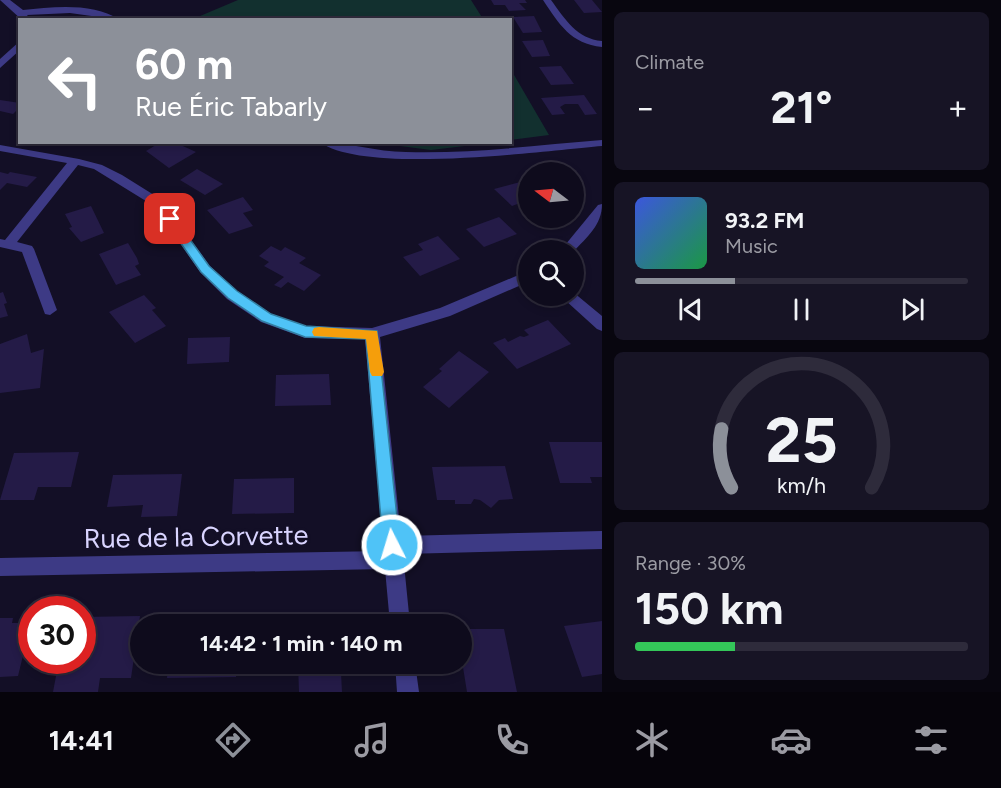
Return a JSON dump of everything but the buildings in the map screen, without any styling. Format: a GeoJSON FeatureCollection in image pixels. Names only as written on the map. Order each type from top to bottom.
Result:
{"type":"FeatureCollection","features":[{"type":"Feature","properties":{"kind":"street"},"geometry":{"type":"LineString","coordinates":[[3,0],[13,4],[24,16],[65,9],[98,12],[112,18]]}},
{"type":"Feature","properties":{"kind":"street"},"geometry":{"type":"LineString","coordinates":[[547,0],[573,35],[584,42],[602,44]]}},
{"type":"Feature","properties":{"kind":"street"},"geometry":{"type":"LineString","coordinates":[[0,65],[18,46]]}},
{"type":"Feature","properties":{"kind":"street"},"geometry":{"type":"LineString","coordinates":[[330,144],[384,154],[426,157],[602,143]]}},
{"type":"Feature","properties":{"kind":"street"},"geometry":{"type":"LineString","coordinates":[[0,148],[98,167],[158,203],[205,269],[232,295],[266,318],[305,332],[372,334],[445,312],[518,280]]}},
{"type":"Feature","properties":{"kind":"street"},"geometry":{"type":"LineString","coordinates":[[50,310],[27,249],[4,244],[75,161]]}},
{"type":"Feature","properties":{"kind":"street"},"geometry":{"type":"LineString","coordinates":[[576,240],[602,208]]}},
{"type":"Feature","properties":{"kind":"street"},"geometry":{"type":"LineString","coordinates":[[581,306],[602,326]]}},
{"type":"Feature","properties":{"kind":"street"},"geometry":{"type":"LineString","coordinates":[[372,334],[399,614]]}},
{"type":"Feature","properties":{"kind":"street","name":"Rue de la Corvette"},"geometry":{"type":"LineString","coordinates":[[0,567],[392,552],[602,540]]}},
{"type":"Feature","properties":{"kind":"street"},"geometry":{"type":"LineString","coordinates":[[406,674],[408,692]]}},
{"type":"Feature","properties":{"kind":"green space"},"geometry":{"type":"Polygon","coordinates":[[[238,0],[471,0],[482,18],[195,18],[238,0]]]}},
{"type":"Feature","properties":{"kind":"green space"},"geometry":{"type":"Polygon","coordinates":[[[512,71],[549,135],[512,140],[512,71]]]}},
{"type":"Feature","properties":{"kind":"green space"},"geometry":{"type":"Polygon","coordinates":[[[385,144],[482,144],[431,150],[385,144]]]}},
{"type":"Feature","properties":{"kind":"slow traffic"},"geometry":{"type":"LineString","coordinates":[[319,332],[372,334],[377,372]]}},
{"type":"Feature","properties":{"kind":"route"},"geometry":{"type":"LineString","coordinates":[[170,219],[205,269],[232,295],[266,318],[305,332],[372,334],[376,354],[392,545]]}}]}
